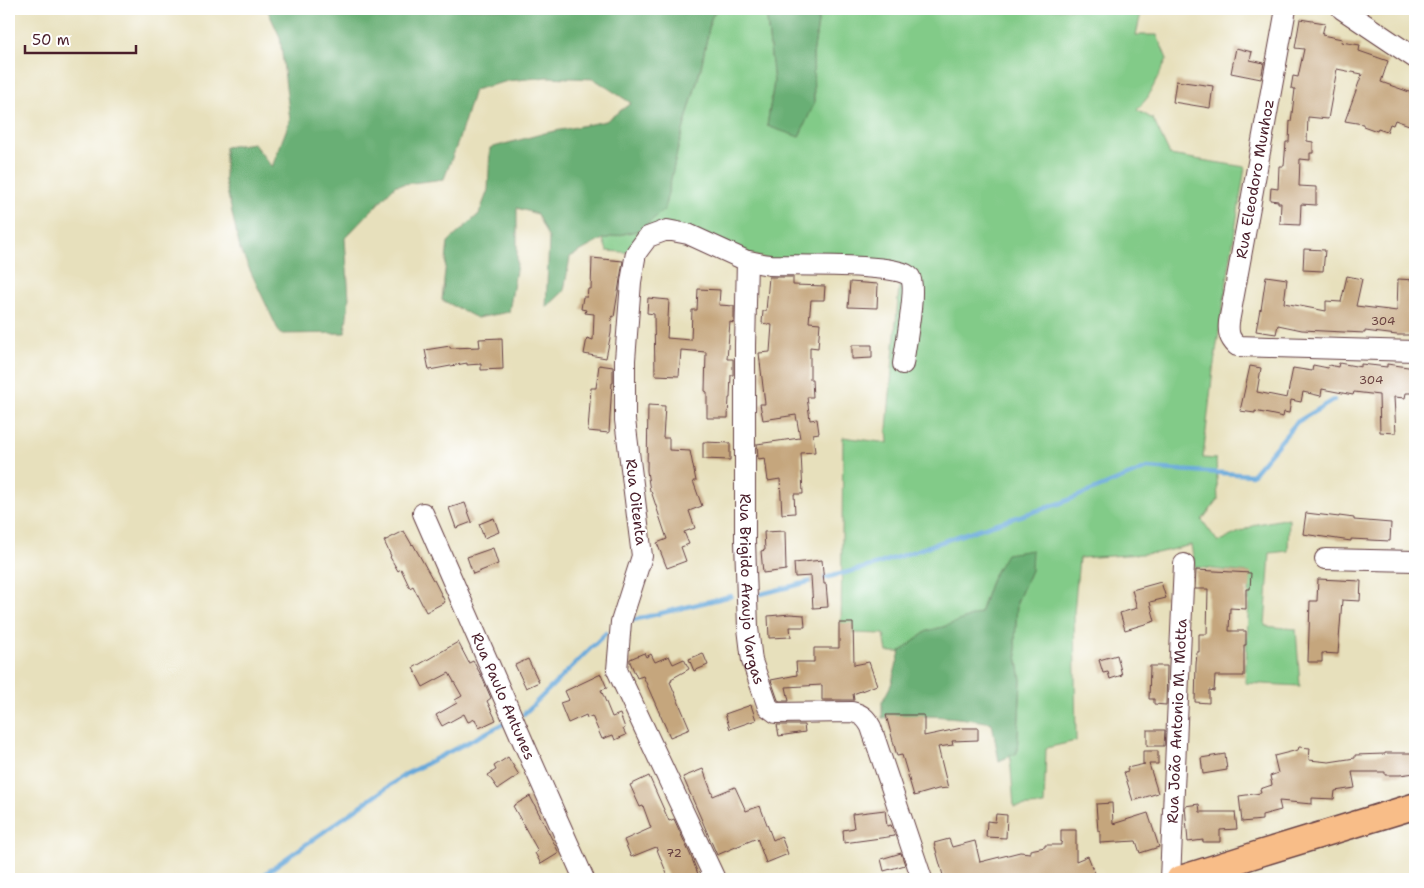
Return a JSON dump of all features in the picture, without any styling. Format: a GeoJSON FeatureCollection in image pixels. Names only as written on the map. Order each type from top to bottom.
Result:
{"type":"FeatureCollection","features":[{"type":"Feature","properties":{"kind":"main road"},"geometry":{"type":"LineString","coordinates":[[1179,879],[1415,806]]}},
{"type":"Feature","properties":{"kind":"street","name":"Rua Eleodoro Munhoz"},"geometry":{"type":"LineString","coordinates":[[1286,9],[1229,322],[1228,332],[1230,339],[1238,346],[1415,352]]}},
{"type":"Feature","properties":{"kind":"street"},"geometry":{"type":"LineString","coordinates":[[1342,9],[1415,58]]}},
{"type":"Feature","properties":{"kind":"street","name":"Rua Oitenta"},"geometry":{"type":"LineString","coordinates":[[715,879],[617,670],[620,622],[642,556],[625,420],[625,360],[631,282],[636,253],[648,237],[667,230],[688,234],[747,261]]}},
{"type":"Feature","properties":{"kind":"street"},"geometry":{"type":"LineString","coordinates":[[747,261],[770,264],[867,267],[908,274],[912,283],[911,304],[903,364]]}},
{"type":"Feature","properties":{"kind":"street","name":"Rua Brigido Araujo Vargas"},"geometry":{"type":"LineString","coordinates":[[747,261],[745,541],[748,628],[752,661],[768,706],[776,713],[852,712],[865,717],[871,727],[922,879]]}},
{"type":"Feature","properties":{"kind":"street","name":"Rua Paulo Antunes"},"geometry":{"type":"LineString","coordinates":[[423,513],[584,879]]}},
{"type":"Feature","properties":{"kind":"street"},"geometry":{"type":"LineString","coordinates":[[1325,559],[1415,561]]}},
{"type":"Feature","properties":{"kind":"street","name":"Rua João Antonio M. Motta"},"geometry":{"type":"LineString","coordinates":[[1170,879],[1184,564]]}},
{"type":"Feature","properties":{"kind":"green space"},"geometry":{"type":"Polygon","coordinates":[[[267,9],[717,9],[711,18],[701,67],[678,148],[664,210],[640,230],[603,239],[570,257],[564,291],[546,308],[549,239],[537,214],[517,208],[517,264],[509,312],[477,318],[442,300],[448,242],[479,214],[488,190],[490,148],[545,133],[606,121],[631,103],[594,79],[547,77],[508,81],[474,90],[444,179],[396,185],[345,238],[349,299],[345,333],[280,334],[240,249],[225,181],[225,147],[253,143],[272,167],[290,120],[280,37],[267,9]]]}},
{"type":"Feature","properties":{"kind":"green space"},"geometry":{"type":"Polygon","coordinates":[[[717,9],[768,9],[767,20],[774,82],[767,126],[814,104],[813,55],[820,9],[1142,9],[1136,35],[1157,35],[1167,59],[1148,97],[1137,110],[1153,119],[1170,155],[1245,167],[1213,370],[1203,458],[1216,459],[1218,500],[1202,520],[1218,542],[1257,524],[1289,518],[1288,551],[1270,553],[1265,626],[1296,629],[1300,686],[1245,683],[1250,573],[1195,567],[1191,545],[1157,553],[1079,558],[1074,613],[1076,741],[1046,748],[1044,805],[1014,807],[1010,756],[1017,753],[1021,680],[1015,643],[1017,602],[1031,570],[992,578],[980,613],[927,631],[900,652],[887,652],[884,634],[841,631],[843,437],[888,443],[887,429],[899,287],[905,270],[773,261],[667,230],[636,253],[607,251],[603,239],[640,230],[665,205],[678,148],[701,68],[711,18],[717,9]]]}},
{"type":"Feature","properties":{"kind":"green space"},"geometry":{"type":"Polygon","coordinates":[[[768,9],[820,9],[813,55],[814,104],[799,137],[767,126],[774,82],[767,20],[768,9]]]}},
{"type":"Feature","properties":{"kind":"green space"},"geometry":{"type":"Polygon","coordinates":[[[1032,550],[1031,570],[1017,602],[1015,643],[1021,680],[1017,753],[999,761],[992,723],[937,716],[882,718],[882,702],[891,685],[900,652],[927,631],[980,613],[992,578],[1006,554],[1032,550]]]}},
{"type":"Feature","properties":{"kind":"building"},"geometry":{"type":"Polygon","coordinates":[[[1300,19],[1325,23],[1322,35],[1342,39],[1341,42],[1360,45],[1359,51],[1388,61],[1381,82],[1415,94],[1415,118],[1412,126],[1395,120],[1393,125],[1390,124],[1387,132],[1378,129],[1377,131],[1363,126],[1363,124],[1345,121],[1362,74],[1337,69],[1328,119],[1308,117],[1307,141],[1313,142],[1313,153],[1310,153],[1310,160],[1300,159],[1299,186],[1316,187],[1316,205],[1301,204],[1300,225],[1280,224],[1281,203],[1270,200],[1271,188],[1278,189],[1279,166],[1284,166],[1286,142],[1289,142],[1295,89],[1291,88],[1293,76],[1298,77],[1304,49],[1295,48],[1300,19]]]}},
{"type":"Feature","properties":{"kind":"building"},"geometry":{"type":"Polygon","coordinates":[[[1236,48],[1252,52],[1250,60],[1264,63],[1261,79],[1231,73],[1236,48]]]}},
{"type":"Feature","properties":{"kind":"building"},"geometry":{"type":"Polygon","coordinates":[[[1176,81],[1213,86],[1210,108],[1173,102],[1176,81]]]}},
{"type":"Feature","properties":{"kind":"building"},"geometry":{"type":"Polygon","coordinates":[[[1304,249],[1325,250],[1323,271],[1303,270],[1304,249]]]}},
{"type":"Feature","properties":{"kind":"building"},"geometry":{"type":"Polygon","coordinates":[[[592,258],[623,261],[606,358],[584,354],[587,338],[593,340],[594,314],[585,313],[586,310],[581,309],[583,297],[587,297],[588,289],[591,289],[592,258]]]}},
{"type":"Feature","properties":{"kind":"building"},"geometry":{"type":"Polygon","coordinates":[[[1266,276],[1287,279],[1284,303],[1326,311],[1326,301],[1341,302],[1347,276],[1362,279],[1356,306],[1397,311],[1398,279],[1415,280],[1415,335],[1365,331],[1365,333],[1302,330],[1278,325],[1276,334],[1256,331],[1266,276]]]}},
{"type":"Feature","properties":{"kind":"building"},"geometry":{"type":"Polygon","coordinates":[[[769,277],[793,277],[793,285],[825,286],[824,300],[811,300],[809,322],[820,323],[818,348],[810,347],[810,380],[812,380],[813,397],[807,397],[810,420],[817,419],[819,433],[813,434],[815,452],[801,453],[803,494],[794,494],[795,513],[782,514],[780,479],[768,481],[765,458],[758,459],[757,444],[800,438],[796,415],[763,420],[760,404],[765,404],[759,353],[770,352],[772,325],[762,323],[763,311],[766,311],[769,277]]]}},
{"type":"Feature","properties":{"kind":"building"},"geometry":{"type":"Polygon","coordinates":[[[850,282],[878,284],[877,308],[848,307],[850,282]]]}},
{"type":"Feature","properties":{"kind":"building"},"geometry":{"type":"Polygon","coordinates":[[[698,289],[720,290],[719,305],[734,306],[734,323],[730,322],[727,359],[733,359],[728,418],[707,418],[707,392],[705,391],[706,352],[681,350],[679,376],[655,375],[654,314],[647,313],[648,298],[669,300],[667,338],[691,340],[692,310],[697,310],[698,289]]]}},
{"type":"Feature","properties":{"kind":"building"},"geometry":{"type":"Polygon","coordinates":[[[502,338],[503,369],[481,370],[481,364],[467,365],[467,363],[429,370],[425,350],[450,346],[450,348],[480,347],[479,339],[502,338]]]}},
{"type":"Feature","properties":{"kind":"building"},"geometry":{"type":"Polygon","coordinates":[[[852,345],[872,345],[872,358],[852,359],[852,345]]]}},
{"type":"Feature","properties":{"kind":"building"},"geometry":{"type":"Polygon","coordinates":[[[1339,363],[1361,367],[1361,364],[1387,367],[1387,364],[1415,368],[1415,393],[1406,393],[1405,398],[1394,397],[1396,433],[1380,432],[1379,395],[1354,392],[1353,395],[1322,389],[1321,396],[1303,392],[1301,402],[1291,400],[1289,413],[1284,412],[1283,417],[1255,411],[1255,413],[1240,411],[1250,366],[1261,368],[1257,392],[1287,398],[1293,368],[1312,371],[1313,365],[1328,368],[1329,365],[1338,367],[1339,363]]]}},
{"type":"Feature","properties":{"kind":"building"},"geometry":{"type":"Polygon","coordinates":[[[599,365],[613,367],[609,433],[588,431],[591,388],[596,388],[599,365]]]}},
{"type":"Feature","properties":{"kind":"building"},"geometry":{"type":"Polygon","coordinates":[[[648,405],[665,406],[663,438],[669,438],[669,450],[690,451],[696,481],[693,481],[702,506],[689,511],[695,528],[684,532],[689,544],[681,547],[686,561],[667,568],[657,543],[667,539],[650,491],[647,471],[648,405]]]}},
{"type":"Feature","properties":{"kind":"building"},"geometry":{"type":"Polygon","coordinates":[[[703,442],[730,443],[730,460],[703,459],[703,442]]]}},
{"type":"Feature","properties":{"kind":"building"},"geometry":{"type":"Polygon","coordinates":[[[465,503],[472,522],[456,528],[449,508],[465,503]]]}},
{"type":"Feature","properties":{"kind":"building"},"geometry":{"type":"Polygon","coordinates":[[[1306,513],[1391,523],[1390,541],[1351,539],[1351,541],[1303,534],[1306,513]]]}},
{"type":"Feature","properties":{"kind":"building"},"geometry":{"type":"Polygon","coordinates":[[[494,518],[499,532],[484,538],[479,524],[494,518]]]}},
{"type":"Feature","properties":{"kind":"building"},"geometry":{"type":"Polygon","coordinates":[[[404,531],[445,602],[426,612],[413,586],[410,588],[401,569],[398,571],[384,541],[404,531]]]}},
{"type":"Feature","properties":{"kind":"building"},"geometry":{"type":"Polygon","coordinates":[[[785,531],[786,570],[763,573],[761,551],[765,550],[764,532],[785,531]]]}},
{"type":"Feature","properties":{"kind":"building"},"geometry":{"type":"Polygon","coordinates":[[[493,548],[498,564],[473,574],[467,557],[493,548]]]}},
{"type":"Feature","properties":{"kind":"building"},"geometry":{"type":"Polygon","coordinates":[[[822,560],[828,607],[813,608],[811,576],[795,577],[794,563],[822,560]]]}},
{"type":"Feature","properties":{"kind":"building"},"geometry":{"type":"Polygon","coordinates":[[[1196,570],[1251,573],[1250,589],[1246,589],[1246,609],[1230,608],[1229,631],[1246,631],[1244,676],[1215,676],[1214,691],[1209,690],[1209,703],[1195,702],[1199,634],[1207,634],[1208,589],[1195,589],[1196,570]]]}},
{"type":"Feature","properties":{"kind":"building"},"geometry":{"type":"Polygon","coordinates":[[[1318,579],[1361,581],[1360,601],[1342,600],[1338,654],[1322,653],[1322,662],[1308,662],[1310,601],[1317,601],[1318,579]]]}},
{"type":"Feature","properties":{"kind":"building"},"geometry":{"type":"Polygon","coordinates":[[[1161,582],[1166,598],[1150,602],[1155,621],[1125,630],[1120,613],[1137,608],[1132,590],[1161,582]]]}},
{"type":"Feature","properties":{"kind":"building"},"geometry":{"type":"Polygon","coordinates":[[[804,615],[805,627],[790,627],[791,637],[769,638],[768,616],[804,615]]]}},
{"type":"Feature","properties":{"kind":"building"},"geometry":{"type":"Polygon","coordinates":[[[839,623],[853,623],[854,665],[869,662],[877,685],[853,694],[854,700],[822,700],[822,685],[786,687],[789,701],[778,700],[771,680],[797,675],[796,662],[814,662],[814,648],[839,648],[839,623]]]}},
{"type":"Feature","properties":{"kind":"building"},"geometry":{"type":"Polygon","coordinates":[[[458,642],[469,663],[473,661],[491,698],[487,701],[496,720],[479,728],[475,719],[468,722],[464,714],[442,726],[436,715],[457,703],[455,700],[462,696],[449,673],[423,687],[413,668],[458,642]]]}},
{"type":"Feature","properties":{"kind":"building"},"geometry":{"type":"Polygon","coordinates":[[[644,653],[646,657],[651,654],[655,662],[669,656],[673,664],[684,659],[689,669],[671,679],[672,681],[670,682],[690,729],[670,737],[643,676],[637,678],[630,662],[630,659],[644,653]]]}},
{"type":"Feature","properties":{"kind":"building"},"geometry":{"type":"Polygon","coordinates":[[[703,653],[708,665],[694,671],[689,659],[703,653]]]}},
{"type":"Feature","properties":{"kind":"building"},"geometry":{"type":"Polygon","coordinates":[[[1117,655],[1122,675],[1110,679],[1108,672],[1103,673],[1099,660],[1117,655]]]}},
{"type":"Feature","properties":{"kind":"building"},"geometry":{"type":"Polygon","coordinates":[[[528,659],[539,682],[526,688],[515,665],[528,659]]]}},
{"type":"Feature","properties":{"kind":"building"},"geometry":{"type":"Polygon","coordinates":[[[1150,666],[1167,666],[1166,705],[1154,704],[1154,699],[1149,699],[1150,666]]]}},
{"type":"Feature","properties":{"kind":"building"},"geometry":{"type":"Polygon","coordinates":[[[601,674],[607,688],[601,690],[612,717],[620,714],[625,728],[623,729],[626,735],[615,740],[613,735],[602,739],[592,716],[587,718],[586,715],[568,723],[560,703],[569,700],[565,691],[601,674]]]}},
{"type":"Feature","properties":{"kind":"building"},"geometry":{"type":"Polygon","coordinates":[[[751,705],[756,720],[730,729],[725,714],[751,705]]]}},
{"type":"Feature","properties":{"kind":"building"},"geometry":{"type":"Polygon","coordinates":[[[886,715],[924,715],[924,736],[962,728],[978,728],[978,740],[952,741],[953,745],[938,747],[948,788],[914,796],[902,755],[897,756],[886,715]]]}},
{"type":"Feature","properties":{"kind":"building"},"geometry":{"type":"Polygon","coordinates":[[[777,725],[804,725],[805,732],[779,736],[777,725]]]}},
{"type":"Feature","properties":{"kind":"building"},"geometry":{"type":"Polygon","coordinates":[[[1147,730],[1165,730],[1164,746],[1147,746],[1147,730]]]}},
{"type":"Feature","properties":{"kind":"building"},"geometry":{"type":"Polygon","coordinates":[[[1299,747],[1310,748],[1309,760],[1329,762],[1355,758],[1355,755],[1415,753],[1415,773],[1385,775],[1385,772],[1352,772],[1355,788],[1335,791],[1334,799],[1312,798],[1312,804],[1279,801],[1281,810],[1262,815],[1262,820],[1242,822],[1239,796],[1261,793],[1260,789],[1272,785],[1270,776],[1278,773],[1274,756],[1298,750],[1299,747]]]}},
{"type":"Feature","properties":{"kind":"building"},"geometry":{"type":"Polygon","coordinates":[[[1143,751],[1158,751],[1158,764],[1149,764],[1158,793],[1133,801],[1124,772],[1128,771],[1127,768],[1145,764],[1143,764],[1143,751]]]}},
{"type":"Feature","properties":{"kind":"building"},"geometry":{"type":"Polygon","coordinates":[[[1225,754],[1227,770],[1203,774],[1201,758],[1225,754]]]}},
{"type":"Feature","properties":{"kind":"building"},"geometry":{"type":"Polygon","coordinates":[[[508,757],[519,775],[498,789],[488,775],[496,770],[494,766],[508,757]]]}},
{"type":"Feature","properties":{"kind":"building"},"geometry":{"type":"Polygon","coordinates":[[[703,769],[713,796],[735,787],[746,811],[760,806],[773,840],[781,836],[788,854],[766,863],[757,838],[717,855],[683,777],[703,769]]]}},
{"type":"Feature","properties":{"kind":"building"},"geometry":{"type":"Polygon","coordinates":[[[649,776],[669,821],[674,819],[698,874],[686,879],[669,879],[656,847],[631,857],[624,840],[651,828],[643,806],[640,807],[630,785],[649,776]]]}},
{"type":"Feature","properties":{"kind":"building"},"geometry":{"type":"Polygon","coordinates":[[[530,796],[559,853],[541,864],[535,853],[538,851],[513,806],[530,796]]]}},
{"type":"Feature","properties":{"kind":"building"},"geometry":{"type":"Polygon","coordinates":[[[1112,803],[1113,824],[1148,813],[1159,847],[1140,853],[1136,841],[1100,843],[1096,804],[1112,803]]]}},
{"type":"Feature","properties":{"kind":"building"},"geometry":{"type":"Polygon","coordinates":[[[1199,804],[1200,812],[1235,812],[1237,829],[1220,830],[1220,842],[1203,842],[1203,840],[1188,842],[1185,806],[1199,804]]]}},
{"type":"Feature","properties":{"kind":"building"},"geometry":{"type":"Polygon","coordinates":[[[885,810],[887,826],[891,825],[895,836],[844,843],[843,830],[854,828],[852,814],[885,810]]]}},
{"type":"Feature","properties":{"kind":"building"},"geometry":{"type":"Polygon","coordinates":[[[996,814],[1007,815],[1006,838],[986,837],[987,821],[995,822],[996,814]]]}},
{"type":"Feature","properties":{"kind":"building"},"geometry":{"type":"Polygon","coordinates":[[[1061,830],[1076,830],[1076,861],[1088,856],[1096,876],[1088,879],[944,879],[934,843],[949,839],[952,847],[975,841],[980,862],[1020,852],[1030,853],[1030,850],[1045,847],[1045,845],[1061,845],[1061,830]]]}},
{"type":"Feature","properties":{"kind":"building"},"geometry":{"type":"Polygon","coordinates":[[[901,853],[905,865],[884,871],[881,859],[901,853]]]}},
{"type":"Feature","properties":{"kind":"waterway"},"geometry":{"type":"LineString","coordinates":[[761,594],[872,566],[1061,503],[1147,468],[1252,475],[1297,422],[1334,400]]}},
{"type":"Feature","properties":{"kind":"waterway"},"geometry":{"type":"LineString","coordinates":[[633,620],[731,596]]}},
{"type":"Feature","properties":{"kind":"waterway"},"geometry":{"type":"LineString","coordinates":[[524,714],[606,633]]}},
{"type":"Feature","properties":{"kind":"waterway"},"geometry":{"type":"LineString","coordinates":[[259,879],[406,774],[505,723]]}}]}
